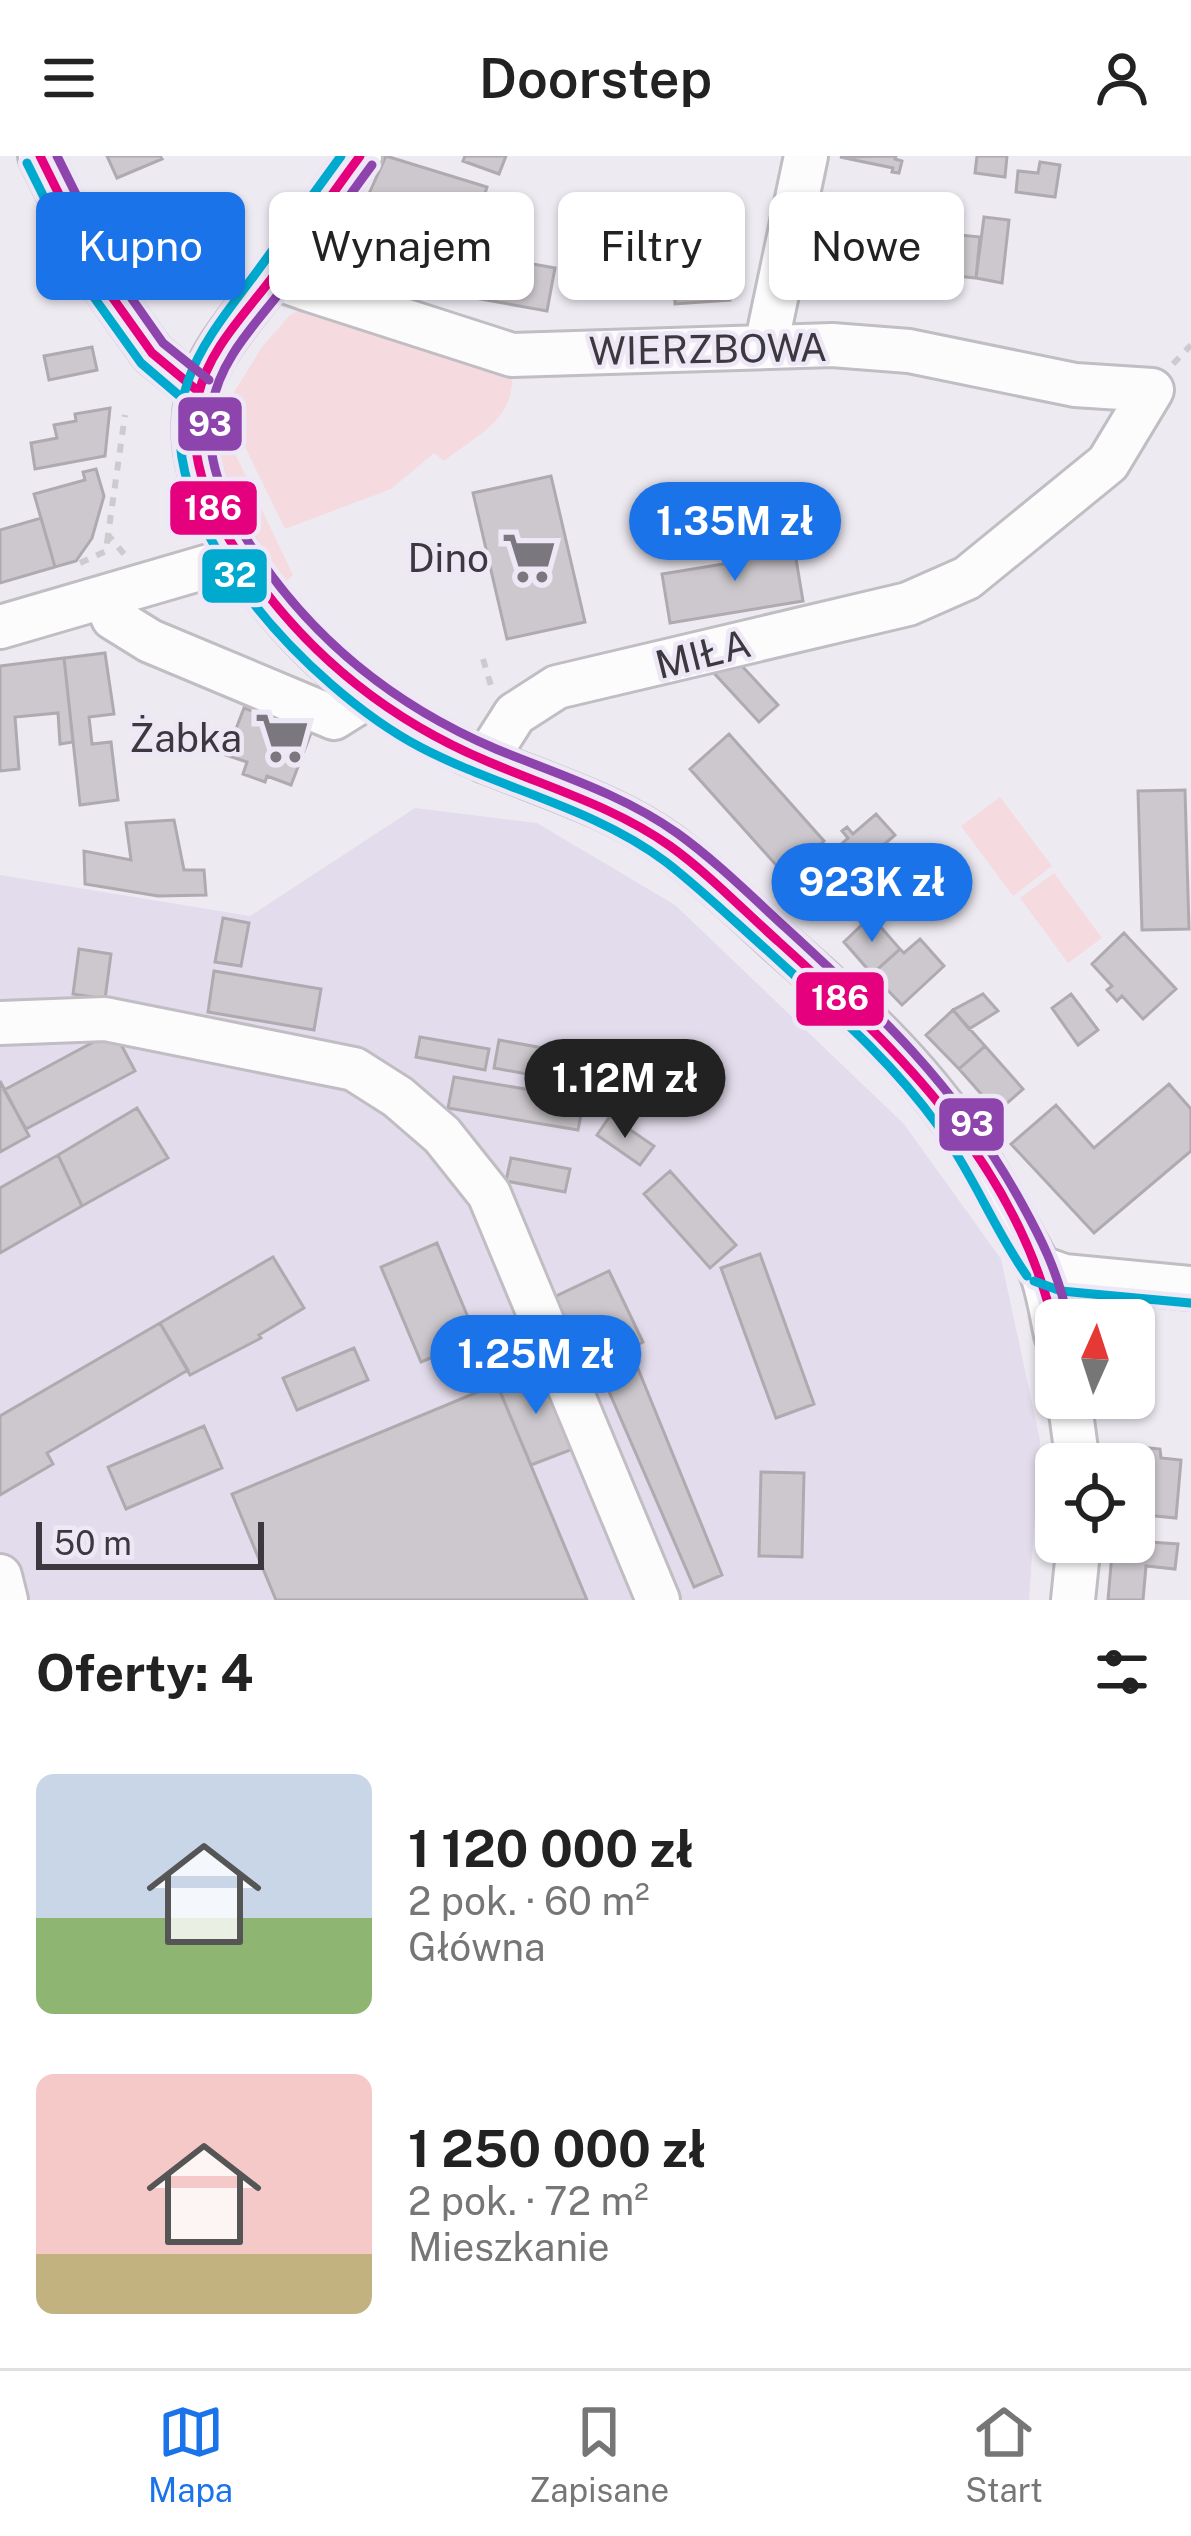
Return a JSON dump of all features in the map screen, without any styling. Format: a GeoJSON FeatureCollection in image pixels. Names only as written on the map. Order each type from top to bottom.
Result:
{"type":"FeatureCollection","features":[{"type":"Feature","properties":{"kind":"street"},"geometry":{"type":"LineString","coordinates":[[40,156],[105,286],[152,353],[199,392]]}},
{"type":"Feature","properties":{"kind":"street"},"geometry":{"type":"LineString","coordinates":[[766,346],[806,156]]}},
{"type":"Feature","properties":{"kind":"street"},"geometry":{"type":"LineString","coordinates":[[326,192],[343,165]]}},
{"type":"Feature","properties":{"kind":"street"},"geometry":{"type":"LineString","coordinates":[[269,282],[218,353],[199,392],[194,427],[197,468],[239,557],[308,643],[380,705],[485,761],[616,814],[668,845],[827,985],[930,1090],[977,1157],[1024,1248],[1039,1267],[1047,1299]]}},
{"type":"Feature","properties":{"kind":"street","name":"WIERZBOWA"},"geometry":{"type":"LineString","coordinates":[[342,300],[512,355],[766,346],[909,351],[1075,385],[1152,390]]}},
{"type":"Feature","properties":{"kind":"street","name":"MIŁA"},"geometry":{"type":"LineString","coordinates":[[485,761],[515,714],[557,688],[908,604],[967,578],[1108,463],[1152,390]]}},
{"type":"Feature","properties":{"kind":"street"},"geometry":{"type":"LineString","coordinates":[[0,627],[91,581],[239,557]]}},
{"type":"Feature","properties":{"kind":"street"},"geometry":{"type":"LineString","coordinates":[[91,581],[113,618],[150,641],[334,718],[380,705]]}},
{"type":"Feature","properties":{"kind":"street"},"geometry":{"type":"LineString","coordinates":[[0,1023],[105,1019],[354,1069],[398,1097],[442,1135],[489,1194],[658,1600]]}},
{"type":"Feature","properties":{"kind":"street"},"geometry":{"type":"LineString","coordinates":[[1039,1267],[1064,1276],[1191,1288]]}},
{"type":"Feature","properties":{"kind":"street"},"geometry":{"type":"LineString","coordinates":[[1072,1600],[1076,1563]]}},
{"type":"Feature","properties":{"kind":"street"},"geometry":{"type":"LineString","coordinates":[[0,1576],[6,1600]]}},
{"type":"Feature","properties":{"kind":"path"},"geometry":{"type":"LineString","coordinates":[[91,581],[106,551],[125,415]]}},
{"type":"Feature","properties":{"kind":"path"},"geometry":{"type":"LineString","coordinates":[[108,535],[129,560]]}},
{"type":"Feature","properties":{"kind":"path"},"geometry":{"type":"LineString","coordinates":[[483,658],[495,698]]}},
{"type":"Feature","properties":{"kind":"shaded area"},"geometry":{"type":"Polygon","coordinates":[[[313,303],[512,374],[511,390],[501,415],[444,461],[434,453],[391,489],[285,529],[233,422],[231,397],[262,347],[290,315],[313,303]]]}},
{"type":"Feature","properties":{"kind":"shaded area"},"geometry":{"type":"Polygon","coordinates":[[[218,402],[226,435],[293,575],[285,583],[255,543],[231,499],[217,452],[218,402]]]}},
{"type":"Feature","properties":{"kind":"shaded area"},"geometry":{"type":"Polygon","coordinates":[[[1000,797],[1052,866],[1013,896],[961,826],[1000,797]]]}},
{"type":"Feature","properties":{"kind":"shaded area"},"geometry":{"type":"Polygon","coordinates":[[[415,808],[537,823],[675,905],[904,1124],[1001,1259],[1040,1440],[1035,1443],[1029,1600],[0,1600],[0,875],[250,916],[415,808]]]}},
{"type":"Feature","properties":{"kind":"shaded area"},"geometry":{"type":"Polygon","coordinates":[[[1054,873],[1102,938],[1068,963],[1020,898],[1054,873]]]}},
{"type":"Feature","properties":{"kind":"building"},"geometry":{"type":"Polygon","coordinates":[[[107,156],[160,156],[162,159],[117,178],[107,156]]]}},
{"type":"Feature","properties":{"kind":"building"},"geometry":{"type":"Polygon","coordinates":[[[386,156],[487,187],[485,192],[370,192],[386,156]]]}},
{"type":"Feature","properties":{"kind":"building"},"geometry":{"type":"Polygon","coordinates":[[[465,156],[506,156],[499,174],[463,161],[465,156]]]}},
{"type":"Feature","properties":{"kind":"building"},"geometry":{"type":"Polygon","coordinates":[[[896,156],[902,161],[899,173],[840,157],[896,156]]]}},
{"type":"Feature","properties":{"kind":"building"},"geometry":{"type":"Polygon","coordinates":[[[977,156],[1007,156],[1005,177],[975,173],[977,156]]]}},
{"type":"Feature","properties":{"kind":"building"},"geometry":{"type":"Polygon","coordinates":[[[1040,162],[1060,165],[1055,197],[1016,192],[1018,171],[1038,173],[1040,162]]]}},
{"type":"Feature","properties":{"kind":"building"},"geometry":{"type":"Polygon","coordinates":[[[984,217],[1009,220],[1002,283],[976,278],[984,217]]]}},
{"type":"Feature","properties":{"kind":"building"},"geometry":{"type":"Polygon","coordinates":[[[964,235],[980,237],[976,278],[964,277],[964,235]]]}},
{"type":"Feature","properties":{"kind":"building"},"geometry":{"type":"Polygon","coordinates":[[[534,264],[555,268],[547,311],[486,300],[534,300],[534,264]]]}},
{"type":"Feature","properties":{"kind":"building"},"geometry":{"type":"Polygon","coordinates":[[[675,300],[730,300],[675,304],[675,300]]]}},
{"type":"Feature","properties":{"kind":"building"},"geometry":{"type":"Polygon","coordinates":[[[92,347],[97,370],[49,380],[44,356],[92,347]]]}},
{"type":"Feature","properties":{"kind":"building"},"geometry":{"type":"Polygon","coordinates":[[[110,408],[105,456],[35,469],[31,443],[57,438],[54,425],[76,421],[75,414],[110,408]]]}},
{"type":"Feature","properties":{"kind":"building"},"geometry":{"type":"Polygon","coordinates":[[[96,469],[104,496],[92,538],[76,561],[55,567],[34,494],[85,480],[83,472],[96,469]]]}},
{"type":"Feature","properties":{"kind":"building","name":"Dino"},"geometry":{"type":"Polygon","coordinates":[[[551,476],[585,622],[507,639],[473,493],[551,476]]]}},
{"type":"Feature","properties":{"kind":"building"},"geometry":{"type":"Polygon","coordinates":[[[41,518],[55,567],[0,583],[0,530],[41,518]]]}},
{"type":"Feature","properties":{"kind":"building"},"geometry":{"type":"Polygon","coordinates":[[[793,541],[803,601],[670,623],[662,574],[736,562],[737,551],[793,541]]]}},
{"type":"Feature","properties":{"kind":"building"},"geometry":{"type":"Polygon","coordinates":[[[105,653],[114,714],[89,717],[92,744],[111,742],[118,800],[80,805],[64,658],[105,653]]]}},
{"type":"Feature","properties":{"kind":"building"},"geometry":{"type":"Polygon","coordinates":[[[64,658],[73,742],[60,744],[58,713],[15,717],[19,769],[0,771],[0,666],[64,658]]]}},
{"type":"Feature","properties":{"kind":"building"},"geometry":{"type":"Polygon","coordinates":[[[742,666],[778,705],[759,722],[712,671],[742,666]]]}},
{"type":"Feature","properties":{"kind":"building"},"geometry":{"type":"Polygon","coordinates":[[[244,708],[311,733],[291,785],[243,774],[247,762],[226,755],[244,708]]]}},
{"type":"Feature","properties":{"kind":"building"},"geometry":{"type":"Polygon","coordinates":[[[729,734],[824,841],[786,876],[690,769],[729,734]]]}},
{"type":"Feature","properties":{"kind":"building"},"geometry":{"type":"Polygon","coordinates":[[[1185,790],[1189,929],[1142,930],[1138,791],[1185,790]]]}},
{"type":"Feature","properties":{"kind":"building"},"geometry":{"type":"Polygon","coordinates":[[[876,814],[895,835],[845,878],[826,858],[848,838],[842,831],[847,827],[853,834],[876,814]]]}},
{"type":"Feature","properties":{"kind":"building"},"geometry":{"type":"Polygon","coordinates":[[[174,820],[184,870],[204,870],[206,895],[158,896],[85,884],[84,851],[131,860],[126,823],[174,820]]]}},
{"type":"Feature","properties":{"kind":"building"},"geometry":{"type":"Polygon","coordinates":[[[871,916],[900,949],[872,974],[844,942],[871,916]]]}},
{"type":"Feature","properties":{"kind":"building"},"geometry":{"type":"Polygon","coordinates":[[[223,918],[249,923],[241,966],[215,962],[223,918]]]}},
{"type":"Feature","properties":{"kind":"building"},"geometry":{"type":"Polygon","coordinates":[[[1124,933],[1176,989],[1143,1019],[1122,996],[1117,1001],[1107,990],[1112,986],[1092,964],[1124,933]]]}},
{"type":"Feature","properties":{"kind":"building"},"geometry":{"type":"Polygon","coordinates":[[[920,939],[944,966],[902,1005],[872,974],[900,949],[904,953],[920,939]]]}},
{"type":"Feature","properties":{"kind":"building"},"geometry":{"type":"Polygon","coordinates":[[[79,949],[111,954],[105,999],[73,994],[79,949]]]}},
{"type":"Feature","properties":{"kind":"building"},"geometry":{"type":"Polygon","coordinates":[[[214,971],[321,989],[314,1030],[208,1012],[214,971]]]}},
{"type":"Feature","properties":{"kind":"building"},"geometry":{"type":"Polygon","coordinates":[[[983,994],[998,1011],[969,1029],[953,1010],[983,994]]]}},
{"type":"Feature","properties":{"kind":"building"},"geometry":{"type":"Polygon","coordinates":[[[1071,994],[1098,1030],[1078,1045],[1052,1008],[1071,994]]]}},
{"type":"Feature","properties":{"kind":"building"},"geometry":{"type":"Polygon","coordinates":[[[953,1010],[985,1046],[959,1069],[926,1035],[953,1010]]]}},
{"type":"Feature","properties":{"kind":"building"},"geometry":{"type":"Polygon","coordinates":[[[114,1031],[135,1071],[26,1129],[4,1090],[114,1031]]]}},
{"type":"Feature","properties":{"kind":"building"},"geometry":{"type":"Polygon","coordinates":[[[420,1037],[489,1049],[485,1070],[416,1057],[420,1037]]]}},
{"type":"Feature","properties":{"kind":"building"},"geometry":{"type":"Polygon","coordinates":[[[499,1040],[554,1050],[549,1078],[494,1068],[499,1040]]]}},
{"type":"Feature","properties":{"kind":"building"},"geometry":{"type":"Polygon","coordinates":[[[985,1046],[1023,1089],[997,1112],[959,1069],[985,1046]]]}},
{"type":"Feature","properties":{"kind":"building"},"geometry":{"type":"Polygon","coordinates":[[[454,1077],[584,1099],[578,1130],[448,1108],[454,1077]]]}},
{"type":"Feature","properties":{"kind":"building"},"geometry":{"type":"Polygon","coordinates":[[[0,1081],[29,1136],[0,1152],[0,1081]]]}},
{"type":"Feature","properties":{"kind":"building"},"geometry":{"type":"Polygon","coordinates":[[[1169,1084],[1191,1109],[1191,1151],[1094,1233],[1011,1144],[1056,1105],[1094,1148],[1169,1084]]]}},
{"type":"Feature","properties":{"kind":"building"},"geometry":{"type":"Polygon","coordinates":[[[137,1108],[168,1158],[82,1206],[58,1155],[137,1108]]]}},
{"type":"Feature","properties":{"kind":"building"},"geometry":{"type":"Polygon","coordinates":[[[610,1116],[654,1146],[640,1165],[597,1135],[610,1116]]]}},
{"type":"Feature","properties":{"kind":"building"},"geometry":{"type":"Polygon","coordinates":[[[58,1155],[82,1206],[0,1253],[0,1188],[58,1155]]]}},
{"type":"Feature","properties":{"kind":"building"},"geometry":{"type":"Polygon","coordinates":[[[511,1158],[570,1169],[565,1192],[506,1181],[511,1158]]]}},
{"type":"Feature","properties":{"kind":"building"},"geometry":{"type":"Polygon","coordinates":[[[670,1171],[736,1245],[710,1268],[644,1194],[670,1171]]]}},
{"type":"Feature","properties":{"kind":"building"},"geometry":{"type":"Polygon","coordinates":[[[437,1243],[477,1339],[421,1362],[381,1267],[437,1243]]]}},
{"type":"Feature","properties":{"kind":"building"},"geometry":{"type":"Polygon","coordinates":[[[760,1254],[814,1404],[776,1418],[721,1268],[760,1254]]]}},
{"type":"Feature","properties":{"kind":"building"},"geometry":{"type":"Polygon","coordinates":[[[273,1257],[304,1308],[259,1335],[261,1338],[190,1375],[160,1323],[273,1257]]]}},
{"type":"Feature","properties":{"kind":"building"},"geometry":{"type":"Polygon","coordinates":[[[609,1271],[643,1342],[586,1370],[552,1298],[609,1271]]]}},
{"type":"Feature","properties":{"kind":"building"},"geometry":{"type":"Polygon","coordinates":[[[160,1323],[188,1370],[47,1453],[53,1464],[0,1495],[0,1416],[160,1323]]]}},
{"type":"Feature","properties":{"kind":"building"},"geometry":{"type":"Polygon","coordinates":[[[354,1348],[368,1380],[297,1410],[283,1378],[354,1348]]]}},
{"type":"Feature","properties":{"kind":"building"},"geometry":{"type":"Polygon","coordinates":[[[630,1349],[722,1575],[694,1587],[597,1364],[630,1349]]]}},
{"type":"Feature","properties":{"kind":"building"},"geometry":{"type":"Polygon","coordinates":[[[542,1370],[573,1449],[531,1465],[498,1387],[542,1370]]]}},
{"type":"Feature","properties":{"kind":"building"},"geometry":{"type":"Polygon","coordinates":[[[497,1384],[587,1600],[276,1600],[232,1494],[497,1384]]]}},
{"type":"Feature","properties":{"kind":"building"},"geometry":{"type":"Polygon","coordinates":[[[204,1426],[222,1468],[126,1509],[108,1467],[204,1426]]]}},
{"type":"Feature","properties":{"kind":"building"},"geometry":{"type":"Polygon","coordinates":[[[1155,1448],[1160,1449],[1161,1458],[1181,1460],[1176,1518],[1155,1516],[1155,1448]]]}},
{"type":"Feature","properties":{"kind":"building"},"geometry":{"type":"Polygon","coordinates":[[[761,1472],[804,1473],[802,1557],[759,1556],[761,1472]]]}},
{"type":"Feature","properties":{"kind":"building"},"geometry":{"type":"Polygon","coordinates":[[[1155,1542],[1178,1544],[1175,1569],[1146,1566],[1143,1600],[1108,1600],[1111,1563],[1155,1563],[1155,1542]]]}},
{"type":"Feature","properties":{"kind":"transit line","name":"186"},"geometry":{"type":"LineString","coordinates":[[40,156],[105,287],[152,353],[199,392]]}},
{"type":"Feature","properties":{"kind":"transit line","name":"93"},"geometry":{"type":"LineString","coordinates":[[57,156],[118,279],[163,343],[209,380]]}},
{"type":"Feature","properties":{"kind":"transit line","name":"32"},"geometry":{"type":"LineString","coordinates":[[341,156],[218,325],[188,381],[180,433],[189,487],[212,541],[246,593],[286,641],[331,685],[377,720],[451,762],[638,843],[769,952],[858,1035],[920,1102],[951,1145],[1027,1276]]}},
{"type":"Feature","properties":{"kind":"transit line","name":"186"},"geometry":{"type":"LineString","coordinates":[[360,156],[230,331],[203,379],[195,416],[197,457],[208,496],[226,533],[287,618],[379,701],[451,744],[649,832],[712,880],[824,983],[911,1070],[985,1166],[1015,1219],[1046,1299]]}},
{"type":"Feature","properties":{"kind":"transit line","name":"32"},"geometry":{"type":"LineString","coordinates":[[27,163],[93,296],[141,363],[189,404]]}},
{"type":"Feature","properties":{"kind":"transit line","name":"93"},"geometry":{"type":"LineString","coordinates":[[372,165],[242,340],[216,388],[210,424],[213,460],[223,494],[249,543],[298,609],[388,689],[458,731],[656,819],[719,867],[852,990],[941,1084],[993,1155],[1048,1255],[1062,1299]]}},
{"type":"Feature","properties":{"kind":"transit line","name":"32"},"geometry":{"type":"LineString","coordinates":[[1034,1281],[1061,1291],[1190,1303]]}},
{"type":"Feature","properties":{"kind":"place","name":"Dino"},"geometry":{"type":"Point","coordinates":[529,558]}},
{"type":"Feature","properties":{"kind":"place","name":"Żabka"},"geometry":{"type":"Point","coordinates":[282,738]}}]}
